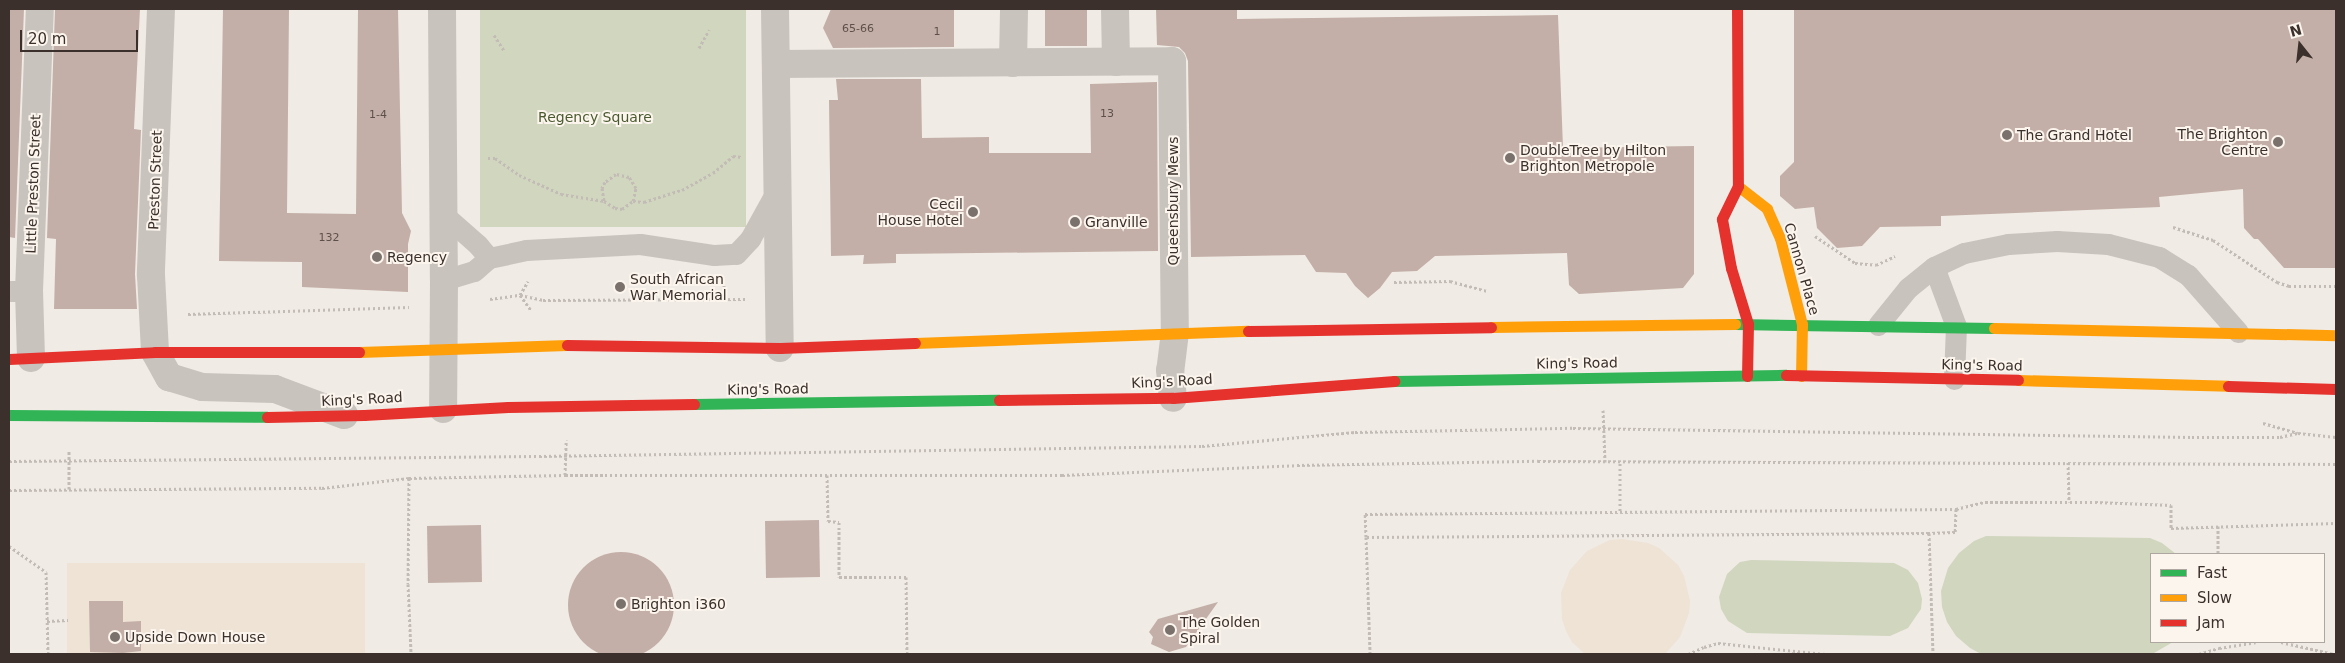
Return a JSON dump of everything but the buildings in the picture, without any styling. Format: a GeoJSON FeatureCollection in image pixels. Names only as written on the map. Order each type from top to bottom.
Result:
{"type":"FeatureCollection","features":[{"type":"Feature","properties":{"kind":"main road"},"geometry":{"type":"LineString","coordinates":[[1737,9],[1738,186],[1722,219],[1730,268],[1748,324],[1747,376]]}},
{"type":"Feature","properties":{"kind":"main road","name":"Cannon Place"},"geometry":{"type":"LineString","coordinates":[[1738,186],[1767,209],[1780,238],[1802,324],[1801,376]]}},
{"type":"Feature","properties":{"kind":"main road"},"geometry":{"type":"LineString","coordinates":[[20,359],[155,352],[444,350],[536,346],[780,348],[1175,332],[1748,324],[1956,326],[2336,335]]}},
{"type":"Feature","properties":{"kind":"main road","name":"King's Road"},"geometry":{"type":"LineString","coordinates":[[9,415],[221,418],[345,415],[443,409],[1173,398],[1366,382],[1747,376],[1954,379],[2336,389]]}},
{"type":"Feature","properties":{"kind":"street","name":"Little Preston Street"},"geometry":{"type":"LineString","coordinates":[[20,359],[19,291],[40,9]]}},
{"type":"Feature","properties":{"kind":"street","name":"Preston Street"},"geometry":{"type":"LineString","coordinates":[[155,352],[151,274],[160,9]]}},
{"type":"Feature","properties":{"kind":"street"},"geometry":{"type":"LineString","coordinates":[[442,9],[443,409]]}},
{"type":"Feature","properties":{"kind":"street"},"geometry":{"type":"LineString","coordinates":[[775,9],[780,348]]}},
{"type":"Feature","properties":{"kind":"street"},"geometry":{"type":"LineString","coordinates":[[1013,63],[1014,9]]}},
{"type":"Feature","properties":{"kind":"street"},"geometry":{"type":"LineString","coordinates":[[1115,9],[1116,62]]}},
{"type":"Feature","properties":{"kind":"street","name":"Queensbury Mews"},"geometry":{"type":"LineString","coordinates":[[776,64],[1172,61],[1175,332],[1170,370],[1173,398]]}},
{"type":"Feature","properties":{"kind":"street"},"geometry":{"type":"LineString","coordinates":[[155,352],[169,377],[202,386],[275,389],[345,415]]}},
{"type":"Feature","properties":{"kind":"lane"},"geometry":{"type":"LineString","coordinates":[[444,293],[489,258],[534,250],[640,244],[714,255],[736,254],[750,239],[778,190]]}},
{"type":"Feature","properties":{"kind":"lane"},"geometry":{"type":"LineString","coordinates":[[443,214],[478,245],[489,258]]}},
{"type":"Feature","properties":{"kind":"lane"},"geometry":{"type":"LineString","coordinates":[[1878,325],[1908,288],[1934,267],[1964,253],[2008,244],[2057,241],[2108,244],[2159,257],[2188,275],[2238,332]]}},
{"type":"Feature","properties":{"kind":"lane"},"geometry":{"type":"LineString","coordinates":[[1934,267],[1956,326],[1954,379]]}},
{"type":"Feature","properties":{"kind":"path"},"geometry":{"type":"LineString","coordinates":[[699,48],[710,30]]}},
{"type":"Feature","properties":{"kind":"path"},"geometry":{"type":"LineString","coordinates":[[494,35],[505,52]]}},
{"type":"Feature","properties":{"kind":"path"},"geometry":{"type":"LineString","coordinates":[[633,201],[644,202],[682,190],[713,173],[733,156],[743,158]]}},
{"type":"Feature","properties":{"kind":"path"},"geometry":{"type":"LineString","coordinates":[[488,158],[496,158],[519,174],[561,194],[604,201],[615,208],[628,206],[633,201],[636,188],[629,178],[623,174],[610,177],[605,182],[602,195],[604,201]]}},
{"type":"Feature","properties":{"kind":"path"},"geometry":{"type":"LineString","coordinates":[[1394,282],[1450,281],[1494,293]]}},
{"type":"Feature","properties":{"kind":"path"},"geometry":{"type":"LineString","coordinates":[[183,314],[444,293],[520,295],[543,300],[724,298],[779,302]]}},
{"type":"Feature","properties":{"kind":"path"},"geometry":{"type":"LineString","coordinates":[[1603,403],[1605,462]]}},
{"type":"Feature","properties":{"kind":"path"},"geometry":{"type":"LineString","coordinates":[[9,461],[1202,446],[1355,432],[1604,429],[2192,437],[2280,437],[2298,433],[2336,437]]}},
{"type":"Feature","properties":{"kind":"path"},"geometry":{"type":"LineString","coordinates":[[565,475],[566,432]]}},
{"type":"Feature","properties":{"kind":"path"},"geometry":{"type":"LineString","coordinates":[[69,461],[69,489]]}},
{"type":"Feature","properties":{"kind":"path"},"geometry":{"type":"LineString","coordinates":[[1620,461],[1620,512]]}},
{"type":"Feature","properties":{"kind":"path"},"geometry":{"type":"LineString","coordinates":[[9,490],[322,488],[409,478],[565,475],[1062,474],[1297,465],[1620,461],[2336,464]]}},
{"type":"Feature","properties":{"kind":"path"},"geometry":{"type":"LineString","coordinates":[[2068,462],[2069,502]]}},
{"type":"Feature","properties":{"kind":"path"},"geometry":{"type":"LineString","coordinates":[[827,475],[828,521],[839,522],[839,577],[906,577],[907,654]]}},
{"type":"Feature","properties":{"kind":"path"},"geometry":{"type":"LineString","coordinates":[[409,478],[408,566],[411,654]]}},
{"type":"Feature","properties":{"kind":"path"},"geometry":{"type":"LineString","coordinates":[[1370,654],[1365,514],[1956,508],[1985,502],[2069,502],[2171,504],[2171,528],[2336,523]]}},
{"type":"Feature","properties":{"kind":"path"},"geometry":{"type":"LineString","coordinates":[[1366,537],[1623,537],[1956,532],[1956,508]]}},
{"type":"Feature","properties":{"kind":"path"},"geometry":{"type":"LineString","coordinates":[[2218,526],[2218,553]]}},
{"type":"Feature","properties":{"kind":"path"},"geometry":{"type":"LineString","coordinates":[[1929,533],[1933,654]]}},
{"type":"Feature","properties":{"kind":"path"},"geometry":{"type":"LineString","coordinates":[[9,546],[46,572],[48,654]]}},
{"type":"Feature","properties":{"kind":"path"},"geometry":{"type":"LineString","coordinates":[[47,620],[68,620]]}},
{"type":"Feature","properties":{"kind":"path"},"geometry":{"type":"LineString","coordinates":[[1688,654],[1718,643],[1825,654],[1884,654]]}},
{"type":"Feature","properties":{"kind":"path"},"geometry":{"type":"LineString","coordinates":[[2219,643],[2219,648]]}},
{"type":"Feature","properties":{"kind":"path"},"geometry":{"type":"LineString","coordinates":[[2199,654],[2219,648],[2250,643]]}},
{"type":"Feature","properties":{"kind":"path"},"geometry":{"type":"LineString","coordinates":[[2285,643],[2334,654]]}},
{"type":"Feature","properties":{"kind":"green space","name":"Regency Square"},"geometry":{"type":"Polygon","coordinates":[[[480,9],[746,9],[746,227],[480,227],[480,9]]]}},
{"type":"Feature","properties":{"kind":"green space"},"geometry":{"type":"Polygon","coordinates":[[[1986,536],[2150,538],[2162,543],[2175,553],[2150,553],[2150,643],[2171,643],[2154,653],[1981,654],[1970,648],[1956,636],[1947,622],[1942,607],[1941,591],[1948,568],[1959,553],[1974,541],[1986,536]]]}},
{"type":"Feature","properties":{"kind":"green space"},"geometry":{"type":"Polygon","coordinates":[[[1751,560],[1894,563],[1908,570],[1918,583],[1922,599],[1921,609],[1908,628],[1890,636],[1747,633],[1728,621],[1721,609],[1719,597],[1727,574],[1740,562],[1751,560]]]}},
{"type":"Feature","properties":{"kind":"shaded area"},"geometry":{"type":"Polygon","coordinates":[[[1622,539],[1648,543],[1659,548],[1678,565],[1684,576],[1690,601],[1689,613],[1680,637],[1665,654],[1585,654],[1572,642],[1566,631],[1562,619],[1561,593],[1570,570],[1587,551],[1610,540],[1622,539]]]}},
{"type":"Feature","properties":{"kind":"shaded area"},"geometry":{"type":"Polygon","coordinates":[[[67,563],[365,563],[365,654],[67,654],[67,563]]]}},
{"type":"Feature","properties":{"kind":"traffic: fast"},"geometry":{"type":"LineString","coordinates":[[1735,324],[1994,328]]}},
{"type":"Feature","properties":{"kind":"traffic: fast"},"geometry":{"type":"LineString","coordinates":[[1394,381],[1786,375]]}},
{"type":"Feature","properties":{"kind":"traffic: fast"},"geometry":{"type":"LineString","coordinates":[[694,404],[999,400]]}},
{"type":"Feature","properties":{"kind":"traffic: fast"},"geometry":{"type":"LineString","coordinates":[[9,415],[267,417]]}},
{"type":"Feature","properties":{"kind":"traffic: slow"},"geometry":{"type":"LineString","coordinates":[[1738,186],[1767,209],[1780,238],[1802,324],[1801,376]]}},
{"type":"Feature","properties":{"kind":"traffic: slow"},"geometry":{"type":"LineString","coordinates":[[1491,327],[1735,324]]}},
{"type":"Feature","properties":{"kind":"traffic: slow"},"geometry":{"type":"LineString","coordinates":[[1994,328],[2336,335]]}},
{"type":"Feature","properties":{"kind":"traffic: slow"},"geometry":{"type":"LineString","coordinates":[[915,343],[1248,331]]}},
{"type":"Feature","properties":{"kind":"traffic: slow"},"geometry":{"type":"LineString","coordinates":[[359,352],[567,345]]}},
{"type":"Feature","properties":{"kind":"traffic: slow"},"geometry":{"type":"LineString","coordinates":[[2018,380],[2228,386]]}},
{"type":"Feature","properties":{"kind":"traffic: jam"},"geometry":{"type":"LineString","coordinates":[[1737,9],[1738,186],[1722,219],[1731,268],[1748,324],[1747,376]]}},
{"type":"Feature","properties":{"kind":"traffic: jam"},"geometry":{"type":"LineString","coordinates":[[1248,331],[1491,327]]}},
{"type":"Feature","properties":{"kind":"traffic: jam"},"geometry":{"type":"LineString","coordinates":[[567,345],[780,348],[915,343]]}},
{"type":"Feature","properties":{"kind":"traffic: jam"},"geometry":{"type":"LineString","coordinates":[[9,359],[155,352],[359,352]]}},
{"type":"Feature","properties":{"kind":"traffic: jam"},"geometry":{"type":"LineString","coordinates":[[1786,375],[2018,380]]}},
{"type":"Feature","properties":{"kind":"traffic: jam"},"geometry":{"type":"LineString","coordinates":[[999,400],[1173,398],[1394,381]]}},
{"type":"Feature","properties":{"kind":"traffic: jam"},"geometry":{"type":"LineString","coordinates":[[2228,386],[2336,389]]}},
{"type":"Feature","properties":{"kind":"traffic: jam"},"geometry":{"type":"LineString","coordinates":[[267,417],[364,415],[508,407],[694,404]]}},
{"type":"Feature","properties":{"kind":"place","name":"The Grand Hotel"},"geometry":{"type":"Point","coordinates":[2007,135]}},
{"type":"Feature","properties":{"kind":"place","name":"The Brighton Centre"},"geometry":{"type":"Point","coordinates":[2278,142]}},
{"type":"Feature","properties":{"kind":"place","name":"DoubleTree by Hilton Brighton Metropole"},"geometry":{"type":"Point","coordinates":[1510,158]}},
{"type":"Feature","properties":{"kind":"place","name":"Cecil House Hotel"},"geometry":{"type":"Point","coordinates":[973,212]}},
{"type":"Feature","properties":{"kind":"place","name":"Granville"},"geometry":{"type":"Point","coordinates":[1075,222]}},
{"type":"Feature","properties":{"kind":"place","name":"Regency"},"geometry":{"type":"Point","coordinates":[377,257]}},
{"type":"Feature","properties":{"kind":"place","name":"South African War Memorial"},"geometry":{"type":"Point","coordinates":[620,287]}},
{"type":"Feature","properties":{"kind":"place","name":"Brighton i360"},"geometry":{"type":"Point","coordinates":[621,604]}},
{"type":"Feature","properties":{"kind":"place","name":"The Golden Spiral"},"geometry":{"type":"Point","coordinates":[1170,630]}},
{"type":"Feature","properties":{"kind":"place","name":"Upside Down House"},"geometry":{"type":"Point","coordinates":[115,637]}}]}
